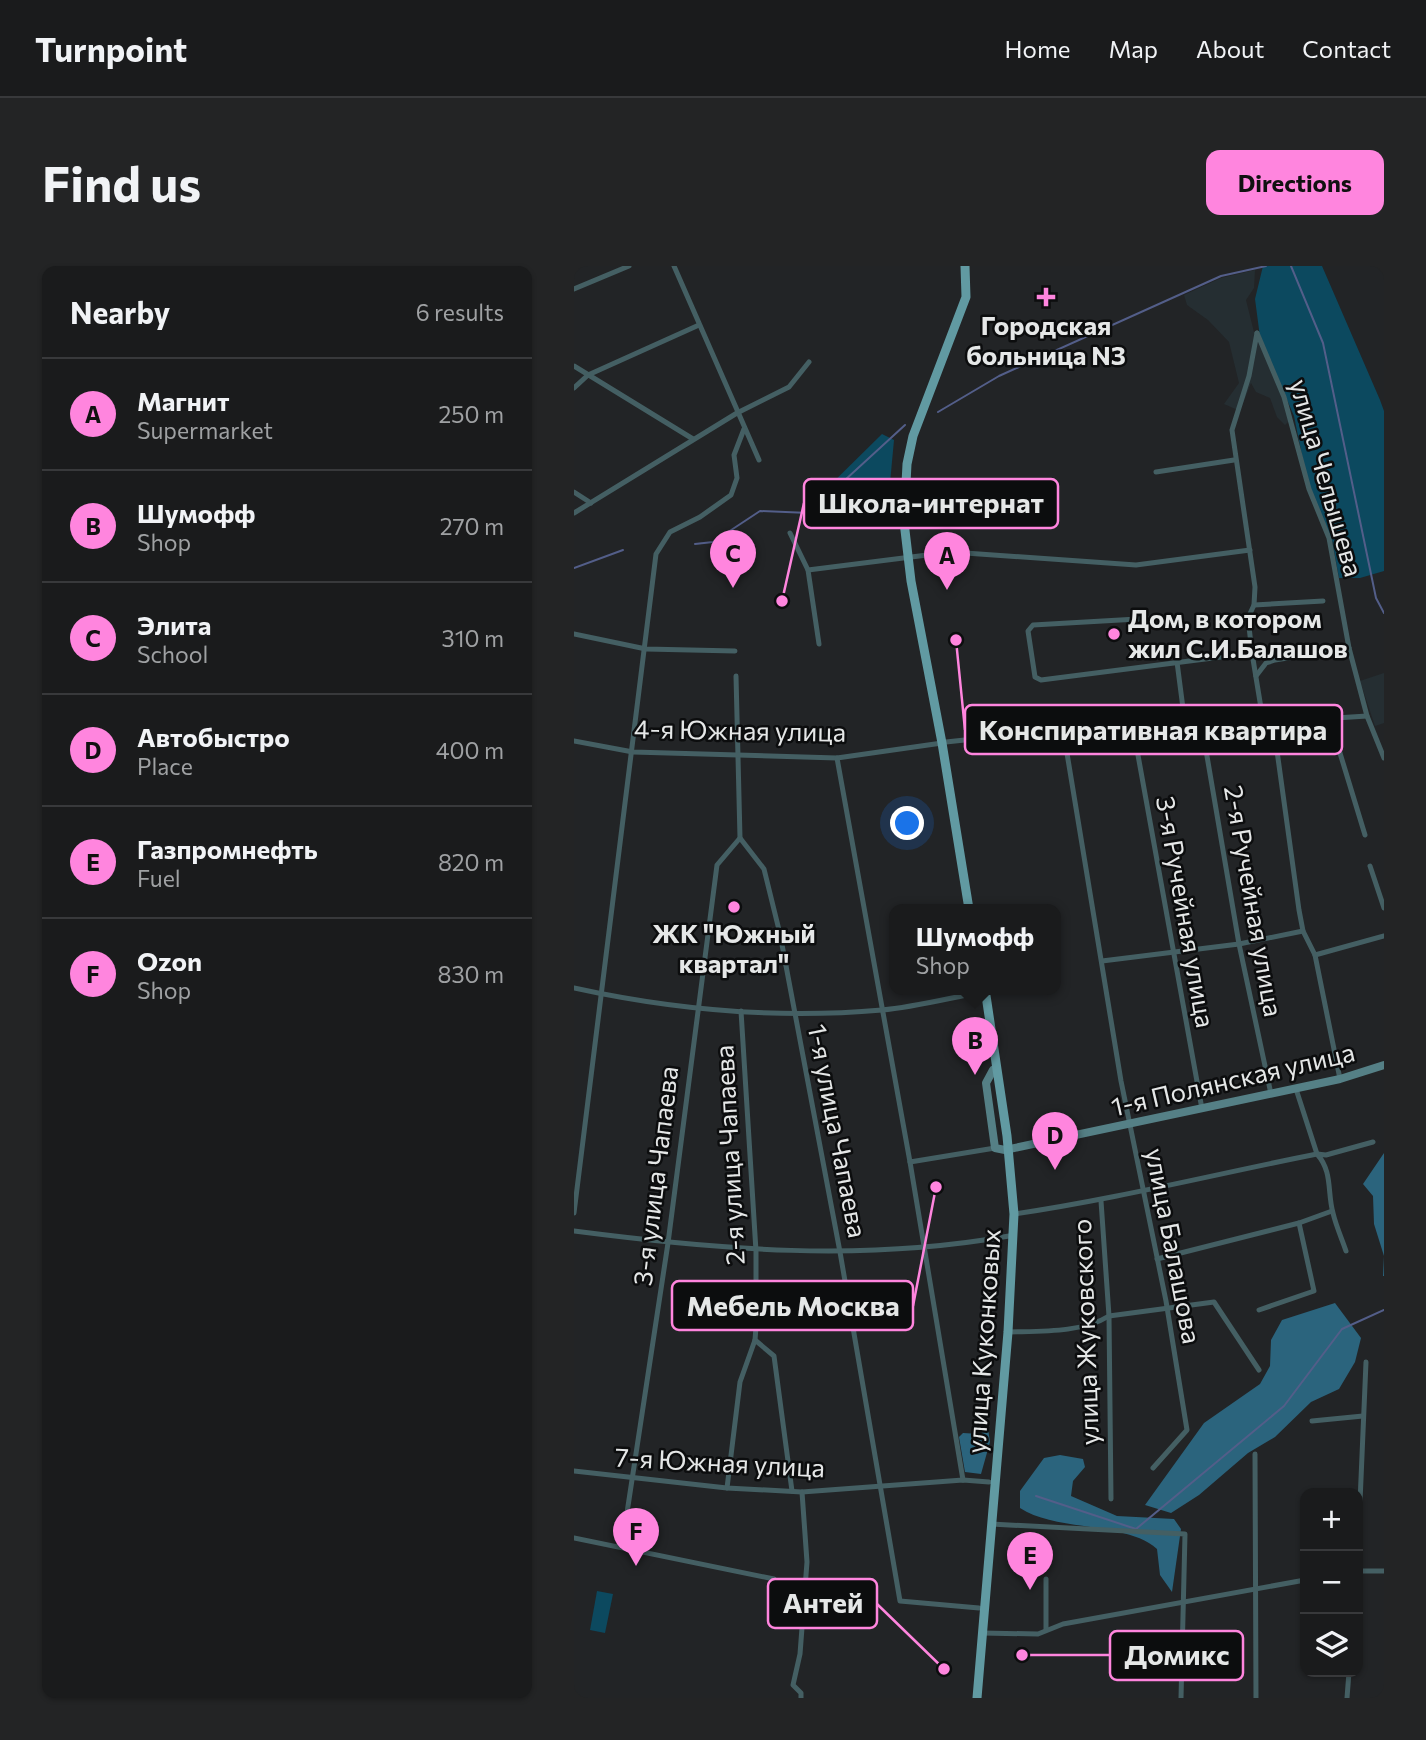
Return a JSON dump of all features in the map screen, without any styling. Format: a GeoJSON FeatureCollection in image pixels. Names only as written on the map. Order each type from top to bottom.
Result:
{"type":"FeatureCollection","features":[{"type":"Feature","properties":{"kind":"main road"},"geometry":{"type":"LineString","coordinates":[[965,266],[966,297],[913,436],[904,495],[907,559],[923,627],[944,742],[969,904]]}},
{"type":"Feature","properties":{"kind":"main road","name":"улица Куконковых"},"geometry":{"type":"LineString","coordinates":[[975,1698],[1008,1332],[1014,1214],[984,995]]}},
{"type":"Feature","properties":{"kind":"main road","name":"улица Куконковых"},"geometry":{"type":"LineString","coordinates":[[975,1698],[979,1608],[1009,1236],[1003,1149],[984,995]]}},
{"type":"Feature","properties":{"kind":"street"},"geometry":{"type":"LineString","coordinates":[[574,289],[629,266]]}},
{"type":"Feature","properties":{"kind":"street"},"geometry":{"type":"LineString","coordinates":[[674,266],[759,460]]}},
{"type":"Feature","properties":{"kind":"street"},"geometry":{"type":"LineString","coordinates":[[574,388],[588,375],[699,325]]}},
{"type":"Feature","properties":{"kind":"street","name":"улица Челышева"},"geometry":{"type":"LineString","coordinates":[[1234,460],[1232,430],[1249,376],[1257,333],[1284,397],[1309,489],[1329,538],[1349,648],[1367,716],[1384,758]]}},
{"type":"Feature","properties":{"kind":"street"},"geometry":{"type":"LineString","coordinates":[[574,513],[737,413],[789,387],[809,362]]}},
{"type":"Feature","properties":{"kind":"street"},"geometry":{"type":"LineString","coordinates":[[574,366],[693,439]]}},
{"type":"Feature","properties":{"kind":"street"},"geometry":{"type":"LineString","coordinates":[[574,1213],[656,554],[670,532],[700,517],[731,495],[737,478],[734,455],[744,429]]}},
{"type":"Feature","properties":{"kind":"street"},"geometry":{"type":"LineString","coordinates":[[1156,472],[1234,460],[1250,550],[1254,605],[1248,618],[1252,653],[1262,708],[1273,722],[1303,931],[1315,955],[1339,1079]]}},
{"type":"Feature","properties":{"kind":"street"},"geometry":{"type":"LineString","coordinates":[[574,492],[592,503]]}},
{"type":"Feature","properties":{"kind":"street"},"geometry":{"type":"LineString","coordinates":[[790,533],[808,570],[819,644]]}},
{"type":"Feature","properties":{"kind":"street"},"geometry":{"type":"LineString","coordinates":[[808,570],[878,559],[890,562],[951,552],[1136,565],[1250,550]]}},
{"type":"Feature","properties":{"kind":"street"},"geometry":{"type":"LineString","coordinates":[[1254,605],[1323,601]]}},
{"type":"Feature","properties":{"kind":"street"},"geometry":{"type":"LineString","coordinates":[[1155,618],[1033,625],[1028,631],[1035,677],[1041,680],[1252,653]]}},
{"type":"Feature","properties":{"kind":"street"},"geometry":{"type":"LineString","coordinates":[[574,634],[646,649],[735,651]]}},
{"type":"Feature","properties":{"kind":"street"},"geometry":{"type":"LineString","coordinates":[[1256,676],[1266,663],[1275,660],[1349,648]]}},
{"type":"Feature","properties":{"kind":"street"},"geometry":{"type":"LineString","coordinates":[[1177,662],[1184,716]]}},
{"type":"Feature","properties":{"kind":"street"},"geometry":{"type":"LineString","coordinates":[[736,676],[740,838]]}},
{"type":"Feature","properties":{"kind":"street","name":"4-я Южная улица"},"geometry":{"type":"LineString","coordinates":[[574,740],[632,752],[837,758],[944,742],[1262,708]]}},
{"type":"Feature","properties":{"kind":"street","name":"2-я Ручейная улица"},"geometry":{"type":"LineString","coordinates":[[1200,715],[1239,944],[1271,1094]]}},
{"type":"Feature","properties":{"kind":"street"},"geometry":{"type":"LineString","coordinates":[[1273,722],[1367,716]]}},
{"type":"Feature","properties":{"kind":"street"},"geometry":{"type":"LineString","coordinates":[[1329,717],[1365,835]]}},
{"type":"Feature","properties":{"kind":"street","name":"3-я Ручейная улица"},"geometry":{"type":"LineString","coordinates":[[1132,722],[1202,1109]]}},
{"type":"Feature","properties":{"kind":"street","name":"улица Балашова"},"geometry":{"type":"LineString","coordinates":[[1063,729],[1129,1125],[1157,1259],[1187,1430],[1153,1468]]}},
{"type":"Feature","properties":{"kind":"street"},"geometry":{"type":"LineString","coordinates":[[837,758],[925,1246],[963,1480]]}},
{"type":"Feature","properties":{"kind":"street","name":"3-я улица Чапаева"},"geometry":{"type":"LineString","coordinates":[[625,1526],[668,1243],[718,866],[727,850],[740,838]]}},
{"type":"Feature","properties":{"kind":"street","name":"1-я улица Чапаева"},"geometry":{"type":"LineString","coordinates":[[740,838],[764,869],[795,1012],[840,1252],[900,1601],[979,1608]]}},
{"type":"Feature","properties":{"kind":"street"},"geometry":{"type":"LineString","coordinates":[[1370,866],[1384,908]]}},
{"type":"Feature","properties":{"kind":"street"},"geometry":{"type":"LineString","coordinates":[[1102,961],[1239,944],[1303,931]]}},
{"type":"Feature","properties":{"kind":"street"},"geometry":{"type":"LineString","coordinates":[[1315,955],[1384,936]]}},
{"type":"Feature","properties":{"kind":"street"},"geometry":{"type":"LineString","coordinates":[[574,988],[698,1008],[795,1012],[883,1010],[958,995]]}},
{"type":"Feature","properties":{"kind":"street","name":"2-я улица Чапаева"},"geometry":{"type":"LineString","coordinates":[[727,1488],[740,1381],[755,1340],[756,1251],[741,1011]]}},
{"type":"Feature","properties":{"kind":"street","name":"1-я Полянская улица"},"geometry":{"type":"LineString","coordinates":[[1003,1149],[1296,1089],[1384,1065]]}},
{"type":"Feature","properties":{"kind":"street"},"geometry":{"type":"LineString","coordinates":[[1296,1089],[1317,1154],[1324,1161],[1331,1185],[1332,1211],[1346,1251]]}},
{"type":"Feature","properties":{"kind":"street"},"geometry":{"type":"LineString","coordinates":[[1014,1214],[1101,1201],[1143,1189],[1317,1154],[1326,1155],[1373,1142]]}},
{"type":"Feature","properties":{"kind":"street"},"geometry":{"type":"LineString","coordinates":[[910,1162],[1003,1149]]}},
{"type":"Feature","properties":{"kind":"street","name":"улица Жуковского"},"geometry":{"type":"LineString","coordinates":[[1101,1201],[1109,1316],[1111,1499]]}},
{"type":"Feature","properties":{"kind":"street"},"geometry":{"type":"LineString","coordinates":[[1157,1259],[1299,1223],[1332,1211]]}},
{"type":"Feature","properties":{"kind":"street"},"geometry":{"type":"LineString","coordinates":[[1259,1310],[1314,1291],[1299,1223]]}},
{"type":"Feature","properties":{"kind":"street"},"geometry":{"type":"LineString","coordinates":[[574,1231],[756,1251],[840,1252],[1009,1236]]}},
{"type":"Feature","properties":{"kind":"street"},"geometry":{"type":"LineString","coordinates":[[1008,1332],[1055,1329],[1101,1321],[1109,1316],[1166,1311],[1174,1307],[1214,1302],[1259,1370]]}},
{"type":"Feature","properties":{"kind":"street"},"geometry":{"type":"LineString","coordinates":[[755,1340],[774,1356],[792,1491]]}},
{"type":"Feature","properties":{"kind":"street"},"geometry":{"type":"LineString","coordinates":[[1360,1488],[1366,1362]]}},
{"type":"Feature","properties":{"kind":"street"},"geometry":{"type":"LineString","coordinates":[[1312,1421],[1363,1416]]}},
{"type":"Feature","properties":{"kind":"street"},"geometry":{"type":"LineString","coordinates":[[1255,1454],[1256,1698]]}},
{"type":"Feature","properties":{"kind":"street","name":"7-я Южная улица"},"geometry":{"type":"LineString","coordinates":[[574,1471],[727,1488],[802,1492],[963,1480],[989,1482]]}},
{"type":"Feature","properties":{"kind":"street"},"geometry":{"type":"LineString","coordinates":[[801,1698],[802,1693],[793,1685],[800,1654],[807,1562],[802,1492]]}},
{"type":"Feature","properties":{"kind":"street"},"geometry":{"type":"LineString","coordinates":[[991,1524],[1185,1534],[1181,1698]]}},
{"type":"Feature","properties":{"kind":"street"},"geometry":{"type":"LineString","coordinates":[[574,1538],[774,1579]]}},
{"type":"Feature","properties":{"kind":"street"},"geometry":{"type":"LineString","coordinates":[[1363,1572],[1384,1571]]}},
{"type":"Feature","properties":{"kind":"street"},"geometry":{"type":"LineString","coordinates":[[1046,1579],[1046,1629]]}},
{"type":"Feature","properties":{"kind":"street"},"geometry":{"type":"LineString","coordinates":[[982,1633],[1038,1634],[1046,1629],[1300,1581]]}},
{"type":"Feature","properties":{"kind":"street"},"geometry":{"type":"LineString","coordinates":[[1348,1698],[1349,1677]]}},
{"type":"Feature","properties":{"kind":"shaded area"},"geometry":{"type":"Polygon","coordinates":[[[1263,266],[1322,266],[1380,400],[1384,411],[1384,571],[1360,578],[1339,578],[1332,540],[1317,510],[1304,465],[1294,416],[1260,337],[1255,299],[1263,266]]]}},
{"type":"Feature","properties":{"kind":"shaded area"},"geometry":{"type":"Polygon","coordinates":[[[1255,270],[1254,288],[1246,300],[1255,336],[1266,353],[1290,420],[1285,425],[1277,417],[1270,398],[1256,392],[1251,383],[1240,411],[1224,404],[1239,383],[1229,342],[1208,320],[1187,305],[1184,295],[1221,278],[1255,270]]]}},
{"type":"Feature","properties":{"kind":"shaded area"},"geometry":{"type":"Polygon","coordinates":[[[882,434],[894,440],[889,494],[815,500],[882,434]]]}},
{"type":"Feature","properties":{"kind":"shaded area"},"geometry":{"type":"Polygon","coordinates":[[[1384,673],[1384,723],[1375,726],[1360,681],[1384,673]]]}},
{"type":"Feature","properties":{"kind":"shaded area"},"geometry":{"type":"Polygon","coordinates":[[[981,1018],[987,1055],[983,1060],[978,1058],[972,1021],[981,1018]]]}},
{"type":"Feature","properties":{"kind":"shaded area"},"geometry":{"type":"Polygon","coordinates":[[[1384,1153],[1384,1256],[1374,1224],[1373,1196],[1363,1184],[1384,1153]]]}},
{"type":"Feature","properties":{"kind":"shaded area"},"geometry":{"type":"Polygon","coordinates":[[[1335,1303],[1361,1338],[1355,1362],[1339,1389],[1311,1402],[1275,1437],[1248,1453],[1199,1495],[1171,1513],[1145,1505],[1204,1423],[1260,1384],[1270,1366],[1271,1340],[1282,1320],[1335,1303]]]}},
{"type":"Feature","properties":{"kind":"shaded area"},"geometry":{"type":"Polygon","coordinates":[[[988,1428],[990,1442],[981,1474],[965,1472],[959,1437],[963,1433],[980,1434],[988,1428]]]}},
{"type":"Feature","properties":{"kind":"shaded area"},"geometry":{"type":"Polygon","coordinates":[[[1060,1455],[1083,1459],[1085,1467],[1073,1481],[1071,1496],[1117,1516],[1174,1519],[1181,1529],[1172,1592],[1160,1575],[1157,1549],[1144,1540],[1110,1530],[1052,1521],[1020,1508],[1020,1491],[1044,1458],[1060,1455]]]}},
{"type":"Feature","properties":{"kind":"shaded area"},"geometry":{"type":"Polygon","coordinates":[[[597,1591],[613,1594],[605,1633],[590,1630],[597,1591]]]}},
{"type":"Feature","properties":{"kind":"waterway"},"geometry":{"type":"LineString","coordinates":[[938,412],[999,376],[1221,276],[1266,266]]}},
{"type":"Feature","properties":{"kind":"waterway"},"geometry":{"type":"LineString","coordinates":[[1291,266],[1323,343],[1376,598],[1384,613]]}},
{"type":"Feature","properties":{"kind":"waterway"},"geometry":{"type":"LineString","coordinates":[[695,544],[713,542],[760,511],[809,513],[905,425]]}},
{"type":"Feature","properties":{"kind":"waterway"},"geometry":{"type":"LineString","coordinates":[[574,568],[623,550]]}},
{"type":"Feature","properties":{"kind":"waterway"},"geometry":{"type":"LineString","coordinates":[[1036,1496],[1136,1529],[1284,1406],[1342,1329],[1384,1310]]}},
{"type":"Feature","properties":{"kind":"place","name":"Городская больница N3"},"geometry":{"type":"Point","coordinates":[1046,297]}},
{"type":"Feature","properties":{"kind":"place","name":"Элита"},"geometry":{"type":"Point","coordinates":[733,588]}},
{"type":"Feature","properties":{"kind":"place","name":"Магнит"},"geometry":{"type":"Point","coordinates":[947,590]}},
{"type":"Feature","properties":{"kind":"place","name":"Школа-интернат"},"geometry":{"type":"Point","coordinates":[782,601]}},
{"type":"Feature","properties":{"kind":"place","name":"Дом, в котором жил С.И.Балашов"},"geometry":{"type":"Point","coordinates":[1114,634]}},
{"type":"Feature","properties":{"kind":"place","name":"Конспиративная квартира"},"geometry":{"type":"Point","coordinates":[956,640]}},
{"type":"Feature","properties":{"kind":"place","name":"ЖК \"Южный квартал\""},"geometry":{"type":"Point","coordinates":[734,907]}},
{"type":"Feature","properties":{"kind":"place","name":"Шумофф"},"geometry":{"type":"Point","coordinates":[975,1075]}},
{"type":"Feature","properties":{"kind":"place","name":"Автобыстро"},"geometry":{"type":"Point","coordinates":[1055,1170]}},
{"type":"Feature","properties":{"kind":"place","name":"Мебель Москва"},"geometry":{"type":"Point","coordinates":[936,1187]}},
{"type":"Feature","properties":{"kind":"place","name":"Ozon"},"geometry":{"type":"Point","coordinates":[636,1566]}},
{"type":"Feature","properties":{"kind":"place","name":"Газпромнефть"},"geometry":{"type":"Point","coordinates":[1030,1590]}},
{"type":"Feature","properties":{"kind":"place","name":"Домикс"},"geometry":{"type":"Point","coordinates":[1022,1655]}},
{"type":"Feature","properties":{"kind":"place","name":"Антей"},"geometry":{"type":"Point","coordinates":[944,1669]}}]}
